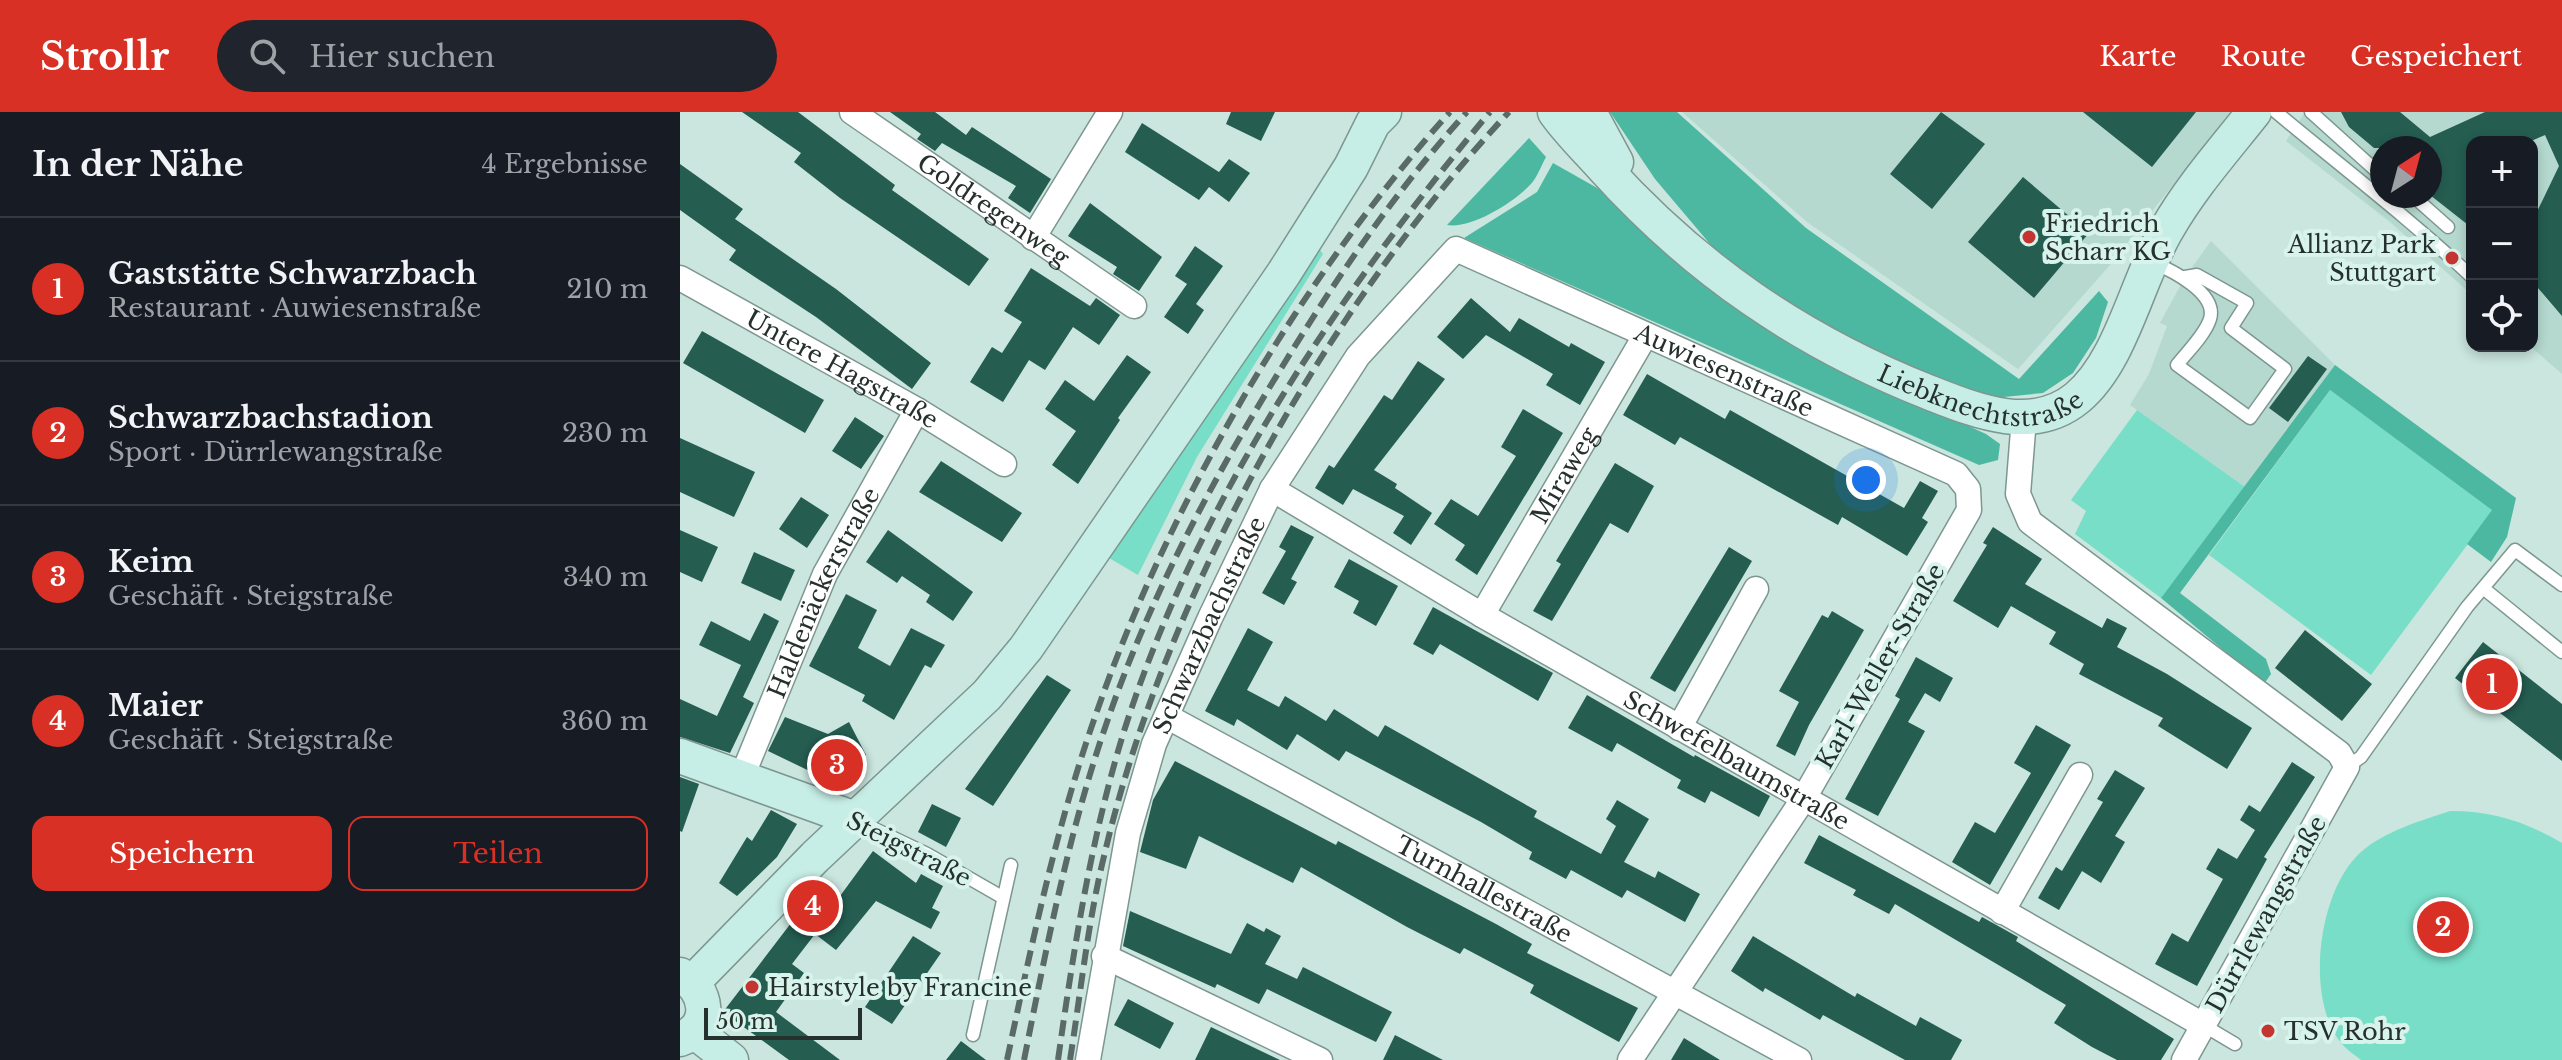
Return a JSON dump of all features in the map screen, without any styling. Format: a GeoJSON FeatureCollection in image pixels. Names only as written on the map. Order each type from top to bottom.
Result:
{"type":"FeatureCollection","features":[{"type":"Feature","properties":{"kind":"street","name":"Goldregenweg"},"geometry":{"type":"LineString","coordinates":[[852,112],[1134,306]]}},
{"type":"Feature","properties":{"kind":"street"},"geometry":{"type":"LineString","coordinates":[[1033,238],[1110,112]]}},
{"type":"Feature","properties":{"kind":"street","name":"Liebknechtstraße"},"geometry":{"type":"LineString","coordinates":[[1555,112],[1643,211],[1713,270],[1784,322],[1858,364],[1992,415],[2024,418],[2051,412],[2075,400],[2094,381],[2106,363],[2149,260],[2181,206],[2254,112]]}},
{"type":"Feature","properties":{"kind":"street","name":"Liebknechtstraße"},"geometry":{"type":"LineString","coordinates":[[1589,112],[1643,211]]}},
{"type":"Feature","properties":{"kind":"street"},"geometry":{"type":"LineString","coordinates":[[731,1060],[687,1035],[703,1018],[704,1005],[687,978],[987,695],[1026,648],[1284,273],[1351,167],[1378,116]]}},
{"type":"Feature","properties":{"kind":"street","name":"Auwiesenstraße"},"geometry":{"type":"LineString","coordinates":[[1456,249],[1956,474],[1968,489],[1969,510]]}},
{"type":"Feature","properties":{"kind":"street","name":"Schwarzbachstraße"},"geometry":{"type":"LineString","coordinates":[[1088,1060],[1128,833],[1154,744],[1210,618],[1272,489],[1358,356],[1456,249]]}},
{"type":"Feature","properties":{"kind":"street","name":"Untere Hagstraße"},"geometry":{"type":"LineString","coordinates":[[680,278],[917,410],[1004,464]]}},
{"type":"Feature","properties":{"kind":"street","name":"Miraweg"},"geometry":{"type":"LineString","coordinates":[[1482,615],[1645,336]]}},
{"type":"Feature","properties":{"kind":"street","name":"Haldenäckerstraße"},"geometry":{"type":"LineString","coordinates":[[741,779],[825,574],[917,410]]}},
{"type":"Feature","properties":{"kind":"street"},"geometry":{"type":"LineString","coordinates":[[2024,418],[2018,494],[2030,522],[2339,753],[2347,767]]}},
{"type":"Feature","properties":{"kind":"street","name":"Schwefelbaumstraße"},"geometry":{"type":"LineString","coordinates":[[1272,489],[1482,615],[2203,1025]]}},
{"type":"Feature","properties":{"kind":"street","name":"Karl-Weller-Straße"},"geometry":{"type":"LineString","coordinates":[[1630,1060],[1804,798],[1969,510]]}},
{"type":"Feature","properties":{"kind":"street"},"geometry":{"type":"LineString","coordinates":[[1679,728],[1756,589]]}},
{"type":"Feature","properties":{"kind":"street","name":"Turnhallestraße"},"geometry":{"type":"LineString","coordinates":[[1168,717],[1799,1060]]}},
{"type":"Feature","properties":{"kind":"street","name":"Steigstraße"},"geometry":{"type":"LineString","coordinates":[[680,756],[855,819]]}},
{"type":"Feature","properties":{"kind":"street","name":"Dürrlewangstraße"},"geometry":{"type":"LineString","coordinates":[[2184,1060],[2347,767]]}},
{"type":"Feature","properties":{"kind":"street"},"geometry":{"type":"LineString","coordinates":[[2002,912],[2080,775]]}},
{"type":"Feature","properties":{"kind":"street"},"geometry":{"type":"LineString","coordinates":[[1104,956],[1320,1060]]}},
{"type":"Feature","properties":{"kind":"lane"},"geometry":{"type":"LineString","coordinates":[[2276,112],[2366,189],[2422,230],[2466,271]]}},
{"type":"Feature","properties":{"kind":"lane"},"geometry":{"type":"LineString","coordinates":[[2311,112],[2370,165]]}},
{"type":"Feature","properties":{"kind":"lane"},"geometry":{"type":"LineString","coordinates":[[2427,208],[2448,227]]}},
{"type":"Feature","properties":{"kind":"lane"},"geometry":{"type":"LineString","coordinates":[[2149,260],[2185,277],[2207,298],[2211,308],[2210,320],[2177,365],[2250,418],[2285,369],[2231,328],[2247,303],[2197,275],[2185,277]]}},
{"type":"Feature","properties":{"kind":"lane"},"geometry":{"type":"LineString","coordinates":[[2347,767],[2361,757],[2483,588],[2515,550],[2562,585]]}},
{"type":"Feature","properties":{"kind":"lane"},"geometry":{"type":"LineString","coordinates":[[2483,588],[2562,652]]}},
{"type":"Feature","properties":{"kind":"lane","name":"Steigstraße"},"geometry":{"type":"LineString","coordinates":[[855,819],[927,854],[1002,897]]}},
{"type":"Feature","properties":{"kind":"lane"},"geometry":{"type":"LineString","coordinates":[[973,1035],[1011,865]]}},
{"type":"Feature","properties":{"kind":"lane"},"geometry":{"type":"LineString","coordinates":[[2203,1025],[2235,1044]]}},
{"type":"Feature","properties":{"kind":"shaded area"},"geometry":{"type":"Polygon","coordinates":[[[1682,112],[2230,112],[2110,265],[2018,369],[1807,222],[1682,112]]]}},
{"type":"Feature","properties":{"kind":"shaded area","name":"Allianz Park Stuttgart"},"geometry":{"type":"Polygon","coordinates":[[[2305,112],[2562,112],[2562,374],[2537,352],[2538,136],[2466,136],[2466,290],[2372,208],[2442,208],[2442,136],[2370,136],[2370,206],[2286,141],[2305,112]]]}},
{"type":"Feature","properties":{"kind":"shaded area"},"geometry":{"type":"Polygon","coordinates":[[[2211,241],[2335,365],[2245,487],[2130,405],[2149,374],[2167,326],[2160,323],[2185,277],[2211,241]]]}},
{"type":"Feature","properties":{"kind":"green space"},"geometry":{"type":"Polygon","coordinates":[[[1610,112],[1677,112],[1806,228],[2019,379],[2099,291],[2108,302],[2096,338],[2073,373],[2043,393],[1994,398],[1902,371],[1732,270],[1655,179],[1610,112]]]}},
{"type":"Feature","properties":{"kind":"green space"},"geometry":{"type":"Polygon","coordinates":[[[1529,138],[1546,157],[1530,185],[1479,219],[1447,225],[1529,138]]]}},
{"type":"Feature","properties":{"kind":"green space"},"geometry":{"type":"Polygon","coordinates":[[[1553,163],[1599,189],[1770,330],[1828,362],[1986,434],[2000,444],[1998,460],[1979,465],[1464,238],[1537,192],[1553,163]]]}},
{"type":"Feature","properties":{"kind":"green space"},"geometry":{"type":"Polygon","coordinates":[[[1318,247],[1323,254],[1197,457],[1138,575],[1104,555],[1318,247]]]}},
{"type":"Feature","properties":{"kind":"green space"},"geometry":{"type":"Polygon","coordinates":[[[2335,365],[2516,498],[2507,537],[2491,562],[2467,544],[2492,510],[2330,390],[2180,593],[2266,659],[2271,674],[2264,684],[2161,598],[2335,365]]]}},
{"type":"Feature","properties":{"kind":"green space"},"geometry":{"type":"Polygon","coordinates":[[[2330,390],[2493,510],[2371,675],[2209,555],[2330,390]]]}},
{"type":"Feature","properties":{"kind":"green space"},"geometry":{"type":"Polygon","coordinates":[[[2137,410],[2245,487],[2161,598],[2075,534],[2086,511],[2071,500],[2137,410]]]}},
{"type":"Feature","properties":{"kind":"green space"},"geometry":{"type":"Polygon","coordinates":[[[2450,811],[2508,819],[2562,843],[2562,1060],[2361,1060],[2342,1044],[2330,1024],[2323,1000],[2321,945],[2326,918],[2346,869],[2361,852],[2381,838],[2450,811]]]}},
{"type":"Feature","properties":{"kind":"building"},"geometry":{"type":"Polygon","coordinates":[[[742,112],[798,112],[895,185],[892,190],[989,259],[969,286],[840,198],[794,162],[801,153],[742,112]]]}},
{"type":"Feature","properties":{"kind":"building"},"geometry":{"type":"Polygon","coordinates":[[[890,112],[935,112],[966,135],[972,127],[1051,179],[1030,213],[1008,198],[1016,186],[942,143],[935,151],[917,139],[921,134],[890,112]]]}},
{"type":"Feature","properties":{"kind":"building"},"geometry":{"type":"Polygon","coordinates":[[[1231,112],[1275,112],[1261,141],[1226,124],[1231,112]]]}},
{"type":"Feature","properties":{"kind":"building"},"geometry":{"type":"Polygon","coordinates":[[[1941,112],[1985,144],[1932,209],[1890,174],[1941,112]]]}},
{"type":"Feature","properties":{"kind":"building"},"geometry":{"type":"Polygon","coordinates":[[[2083,112],[2196,112],[2152,167],[2083,112]]]}},
{"type":"Feature","properties":{"kind":"building"},"geometry":{"type":"Polygon","coordinates":[[[2341,112],[2400,112],[2429,136],[2370,136],[2370,145],[2349,127],[2341,112]]]}},
{"type":"Feature","properties":{"kind":"building"},"geometry":{"type":"Polygon","coordinates":[[[2485,112],[2562,112],[2562,316],[2538,288],[2538,210],[2559,166],[2545,135],[2538,138],[2466,136],[2466,223],[2442,204],[2442,136],[2432,136],[2485,112]]]}},
{"type":"Feature","properties":{"kind":"building"},"geometry":{"type":"Polygon","coordinates":[[[1142,123],[1219,172],[1229,159],[1250,173],[1229,202],[1209,187],[1199,200],[1125,152],[1142,123]]]}},
{"type":"Feature","properties":{"kind":"building"},"geometry":{"type":"Polygon","coordinates":[[[680,164],[743,209],[735,219],[836,289],[931,363],[912,389],[816,317],[729,260],[736,250],[680,210],[680,164]]]}},
{"type":"Feature","properties":{"kind":"building","name":"Friedrich Scharr KG"},"geometry":{"type":"Polygon","coordinates":[[[2023,177],[2089,233],[2034,298],[1968,242],[2023,177]]]}},
{"type":"Feature","properties":{"kind":"building"},"geometry":{"type":"Polygon","coordinates":[[[1090,203],[1162,257],[1139,291],[1113,274],[1117,267],[1068,236],[1090,203]]]}},
{"type":"Feature","properties":{"kind":"building"},"geometry":{"type":"Polygon","coordinates":[[[1195,246],[1223,266],[1196,304],[1204,310],[1188,334],[1164,317],[1187,284],[1175,276],[1195,246]]]}},
{"type":"Feature","properties":{"kind":"building"},"geometry":{"type":"Polygon","coordinates":[[[1031,268],[1090,306],[1096,298],[1120,315],[1099,345],[1073,327],[1045,370],[1029,360],[1003,402],[970,382],[992,347],[1002,353],[1022,322],[1004,311],[1031,268]]]}},
{"type":"Feature","properties":{"kind":"building"},"geometry":{"type":"Polygon","coordinates":[[[1471,298],[1510,332],[1519,318],[1569,347],[1571,343],[1605,362],[1580,405],[1546,385],[1553,374],[1486,335],[1463,359],[1437,337],[1471,298]]]}},
{"type":"Feature","properties":{"kind":"building"},"geometry":{"type":"Polygon","coordinates":[[[702,331],[824,400],[805,433],[683,363],[702,331]]]}},
{"type":"Feature","properties":{"kind":"building"},"geometry":{"type":"Polygon","coordinates":[[[1127,355],[1151,372],[1118,418],[1120,420],[1078,484],[1052,465],[1076,431],[1045,409],[1065,380],[1094,401],[1127,355]]]}},
{"type":"Feature","properties":{"kind":"building"},"geometry":{"type":"Polygon","coordinates":[[[2308,356],[2327,369],[2288,422],[2269,408],[2308,356]]]}},
{"type":"Feature","properties":{"kind":"building"},"geometry":{"type":"Polygon","coordinates":[[[1418,361],[1445,379],[1374,470],[1397,484],[1395,488],[1432,513],[1411,545],[1393,533],[1404,516],[1353,489],[1343,505],[1315,488],[1329,465],[1334,468],[1384,395],[1392,400],[1418,361]]]}},
{"type":"Feature","properties":{"kind":"building"},"geometry":{"type":"Polygon","coordinates":[[[1647,374],[1725,419],[1730,410],[1904,508],[1920,481],[1938,491],[1922,518],[1928,522],[1907,556],[1842,517],[1838,525],[1680,437],[1675,445],[1623,415],[1647,374]]]}},
{"type":"Feature","properties":{"kind":"building"},"geometry":{"type":"Polygon","coordinates":[[[1523,409],[1563,433],[1477,575],[1455,560],[1465,545],[1434,524],[1451,499],[1478,516],[1516,456],[1501,447],[1523,409]]]}},
{"type":"Feature","properties":{"kind":"building"},"geometry":{"type":"Polygon","coordinates":[[[855,417],[884,436],[861,469],[832,451],[855,417]]]}},
{"type":"Feature","properties":{"kind":"building"},"geometry":{"type":"Polygon","coordinates":[[[680,438],[755,472],[734,517],[680,492],[680,438]]]}},
{"type":"Feature","properties":{"kind":"building"},"geometry":{"type":"Polygon","coordinates":[[[941,461],[1022,513],[1002,542],[919,492],[941,461]]]}},
{"type":"Feature","properties":{"kind":"building"},"geometry":{"type":"Polygon","coordinates":[[[1615,463],[1654,486],[1628,533],[1610,523],[1552,621],[1533,611],[1561,564],[1556,561],[1615,463]]]}},
{"type":"Feature","properties":{"kind":"building"},"geometry":{"type":"Polygon","coordinates":[[[801,497],[829,515],[807,548],[779,529],[801,497]]]}},
{"type":"Feature","properties":{"kind":"building"},"geometry":{"type":"Polygon","coordinates":[[[1291,525],[1314,537],[1291,579],[1297,582],[1284,605],[1262,593],[1286,551],[1279,547],[1291,525]]]}},
{"type":"Feature","properties":{"kind":"building"},"geometry":{"type":"Polygon","coordinates":[[[1993,527],[2042,559],[2025,584],[2102,628],[2107,618],[2127,628],[2117,647],[2167,674],[2252,728],[2227,769],[2158,726],[2163,718],[2079,674],[2084,664],[2049,644],[2056,632],[2011,606],[1998,628],[1953,601],[1987,545],[1983,543],[1993,527]]]}},
{"type":"Feature","properties":{"kind":"building"},"geometry":{"type":"Polygon","coordinates":[[[680,530],[718,547],[702,582],[680,572],[680,530]]]}},
{"type":"Feature","properties":{"kind":"building"},"geometry":{"type":"Polygon","coordinates":[[[888,530],[973,592],[953,621],[926,602],[930,595],[902,576],[897,583],[866,562],[888,530]]]}},
{"type":"Feature","properties":{"kind":"building"},"geometry":{"type":"Polygon","coordinates":[[[1729,547],[1752,561],[1675,692],[1650,678],[1729,547]]]}},
{"type":"Feature","properties":{"kind":"building"},"geometry":{"type":"Polygon","coordinates":[[[754,552],[795,570],[781,601],[741,583],[754,552]]]}},
{"type":"Feature","properties":{"kind":"building"},"geometry":{"type":"Polygon","coordinates":[[[1349,559],[1398,586],[1376,626],[1353,613],[1359,601],[1334,587],[1349,559]]]}},
{"type":"Feature","properties":{"kind":"building"},"geometry":{"type":"Polygon","coordinates":[[[846,594],[877,610],[858,648],[890,666],[911,628],[945,645],[931,668],[925,665],[894,720],[862,701],[865,695],[809,666],[846,594]]]}},
{"type":"Feature","properties":{"kind":"building"},"geometry":{"type":"Polygon","coordinates":[[[1433,607],[1553,673],[1538,701],[1440,644],[1433,655],[1413,644],[1433,607]]]}},
{"type":"Feature","properties":{"kind":"building"},"geometry":{"type":"Polygon","coordinates":[[[1832,611],[1864,630],[1809,725],[1795,756],[1776,746],[1799,702],[1779,691],[1822,615],[1828,618],[1832,611]]]}},
{"type":"Feature","properties":{"kind":"building"},"geometry":{"type":"Polygon","coordinates":[[[764,613],[779,621],[743,697],[754,703],[730,753],[680,737],[680,699],[717,716],[741,665],[699,645],[711,621],[750,641],[764,613]]]}},
{"type":"Feature","properties":{"kind":"building"},"geometry":{"type":"Polygon","coordinates":[[[1248,628],[1273,642],[1247,690],[1279,707],[1285,696],[1326,721],[1334,709],[1378,737],[1385,725],[1537,811],[1534,817],[1601,854],[1616,826],[1606,819],[1617,800],[1649,819],[1624,862],[1655,878],[1658,871],[1700,894],[1685,922],[1627,890],[1622,898],[1571,870],[1566,879],[1529,859],[1532,852],[1481,822],[1346,751],[1339,761],[1297,734],[1287,750],[1237,719],[1234,726],[1205,711],[1248,628]]]}},
{"type":"Feature","properties":{"kind":"building"},"geometry":{"type":"Polygon","coordinates":[[[2305,630],[2372,684],[2342,721],[2275,668],[2305,630]]]}},
{"type":"Feature","properties":{"kind":"building"},"geometry":{"type":"Polygon","coordinates":[[[2483,642],[2562,704],[2562,761],[2455,678],[2483,642]]]}},
{"type":"Feature","properties":{"kind":"building"},"geometry":{"type":"Polygon","coordinates":[[[1916,657],[1953,678],[1940,702],[1925,693],[1908,722],[1925,731],[1878,816],[1845,799],[1900,699],[1895,696],[1916,657]]]}},
{"type":"Feature","properties":{"kind":"building"},"geometry":{"type":"Polygon","coordinates":[[[1047,675],[1071,690],[993,806],[965,789],[1047,675]]]}},
{"type":"Feature","properties":{"kind":"building"},"geometry":{"type":"Polygon","coordinates":[[[1587,695],[1694,757],[1770,796],[1759,817],[1711,791],[1705,803],[1677,788],[1681,780],[1617,743],[1612,752],[1568,728],[1587,695]]]}},
{"type":"Feature","properties":{"kind":"building"},"geometry":{"type":"Polygon","coordinates":[[[785,717],[828,734],[849,722],[866,755],[822,777],[768,751],[785,717]]]}},
{"type":"Feature","properties":{"kind":"building"},"geometry":{"type":"Polygon","coordinates":[[[2036,725],[2071,745],[1990,885],[1952,862],[1975,822],[1995,833],[2031,773],[2014,763],[2036,725]]]}},
{"type":"Feature","properties":{"kind":"building"},"geometry":{"type":"Polygon","coordinates":[[[1175,761],[1336,845],[1338,841],[1496,924],[1532,944],[1527,953],[1638,1008],[1619,1042],[1530,993],[1534,985],[1464,948],[1460,954],[1301,867],[1293,883],[1199,836],[1186,869],[1140,852],[1153,800],[1175,761]]]}},
{"type":"Feature","properties":{"kind":"building"},"geometry":{"type":"Polygon","coordinates":[[[2292,762],[2315,777],[2264,857],[2267,859],[2197,986],[2155,964],[2172,933],[2188,942],[2223,879],[2206,869],[2218,848],[2237,859],[2255,830],[2240,820],[2249,805],[2260,812],[2292,762]]]}},
{"type":"Feature","properties":{"kind":"building"},"geometry":{"type":"Polygon","coordinates":[[[2115,770],[2145,788],[2115,836],[2125,842],[2101,883],[2082,871],[2059,910],[2038,898],[2056,867],[2062,871],[2103,802],[2097,799],[2115,770]]]}},
{"type":"Feature","properties":{"kind":"building"},"geometry":{"type":"Polygon","coordinates":[[[680,777],[699,784],[682,832],[680,831],[680,777]]]}},
{"type":"Feature","properties":{"kind":"building"},"geometry":{"type":"Polygon","coordinates":[[[932,804],[961,818],[946,847],[918,832],[932,804]]]}},
{"type":"Feature","properties":{"kind":"building"},"geometry":{"type":"Polygon","coordinates":[[[771,810],[797,824],[777,857],[737,896],[719,883],[747,837],[752,841],[771,810]]]}},
{"type":"Feature","properties":{"kind":"building"},"geometry":{"type":"Polygon","coordinates":[[[1819,835],[1979,922],[1982,917],[2018,937],[2016,941],[2174,1039],[2161,1060],[2117,1060],[2092,1047],[2054,1023],[2066,1005],[1895,904],[1889,914],[1853,895],[1856,890],[1804,863],[1819,835]]]}},
{"type":"Feature","properties":{"kind":"building"},"geometry":{"type":"Polygon","coordinates":[[[873,851],[916,883],[921,874],[943,886],[932,908],[940,912],[931,929],[876,901],[836,950],[815,934],[792,964],[804,973],[776,1012],[840,1060],[789,1060],[723,1012],[814,893],[832,907],[873,851]]]}},
{"type":"Feature","properties":{"kind":"building"},"geometry":{"type":"Polygon","coordinates":[[[1130,911],[1231,954],[1247,923],[1264,932],[1266,928],[1281,936],[1265,964],[1297,979],[1303,967],[1392,1012],[1376,1042],[1267,989],[1259,1004],[1217,984],[1215,988],[1123,946],[1130,911]]]}},
{"type":"Feature","properties":{"kind":"building"},"geometry":{"type":"Polygon","coordinates":[[[913,936],[941,953],[892,1024],[865,1007],[913,936]]]}},
{"type":"Feature","properties":{"kind":"building"},"geometry":{"type":"Polygon","coordinates":[[[1753,936],[1855,997],[1857,993],[1916,1026],[1920,1017],[1962,1040],[1951,1060],[1905,1060],[1823,1015],[1820,1020],[1765,988],[1763,992],[1731,971],[1753,936]]]}},
{"type":"Feature","properties":{"kind":"building"},"geometry":{"type":"Polygon","coordinates":[[[1128,999],[1174,1023],[1160,1049],[1114,1025],[1128,999]]]}},
{"type":"Feature","properties":{"kind":"building"},"geometry":{"type":"Polygon","coordinates":[[[1211,1027],[1280,1060],[1195,1060],[1211,1027]]]}},
{"type":"Feature","properties":{"kind":"building"},"geometry":{"type":"Polygon","coordinates":[[[1395,1035],[1443,1060],[1383,1060],[1395,1035]]]}},
{"type":"Feature","properties":{"kind":"building"},"geometry":{"type":"Polygon","coordinates":[[[1684,1038],[1720,1060],[1671,1060],[1684,1038]]]}},
{"type":"Feature","properties":{"kind":"building"},"geometry":{"type":"Polygon","coordinates":[[[961,1041],[986,1060],[946,1060],[961,1041]]]}},
{"type":"Feature","properties":{"kind":"railway"},"geometry":{"type":"LineString","coordinates":[[1007,1060],[1069,799],[1126,634],[1161,554],[1244,396],[1291,320],[1342,246],[1450,112]]}},
{"type":"Feature","properties":{"kind":"railway"},"geometry":{"type":"LineString","coordinates":[[1024,1060],[1060,888],[1094,761],[1125,673],[1164,582],[1232,452],[1324,300],[1392,203],[1467,112]]}},
{"type":"Feature","properties":{"kind":"railway"},"geometry":{"type":"LineString","coordinates":[[1058,1060],[1070,976],[1102,810],[1125,728],[1155,644],[1191,562],[1232,482],[1327,327],[1379,253],[1490,112]]}},
{"type":"Feature","properties":{"kind":"railway"},"geometry":{"type":"LineString","coordinates":[[1070,1060],[1099,878],[1132,754],[1168,654],[1212,555],[1262,458],[1318,363],[1378,273],[1442,189],[1509,112]]}},
{"type":"Feature","properties":{"kind":"place","name":"Friedrich Scharr KG"},"geometry":{"type":"Point","coordinates":[2029,237]}},
{"type":"Feature","properties":{"kind":"place","name":"Allianz Park Stuttgart"},"geometry":{"type":"Point","coordinates":[2452,258]}},
{"type":"Feature","properties":{"kind":"place","name":"Gaststätte Schwarzbach"},"geometry":{"type":"Point","coordinates":[2492,684]}},
{"type":"Feature","properties":{"kind":"place","name":"Keim"},"geometry":{"type":"Point","coordinates":[837,765]}},
{"type":"Feature","properties":{"kind":"place","name":"Maier"},"geometry":{"type":"Point","coordinates":[813,906]}},
{"type":"Feature","properties":{"kind":"place","name":"Schwarzbachstadion"},"geometry":{"type":"Point","coordinates":[2443,927]}},
{"type":"Feature","properties":{"kind":"place","name":"Hairstyle by Francine"},"geometry":{"type":"Point","coordinates":[752,987]}},
{"type":"Feature","properties":{"kind":"place","name":"TSV Rohr"},"geometry":{"type":"Point","coordinates":[2268,1031]}}]}
